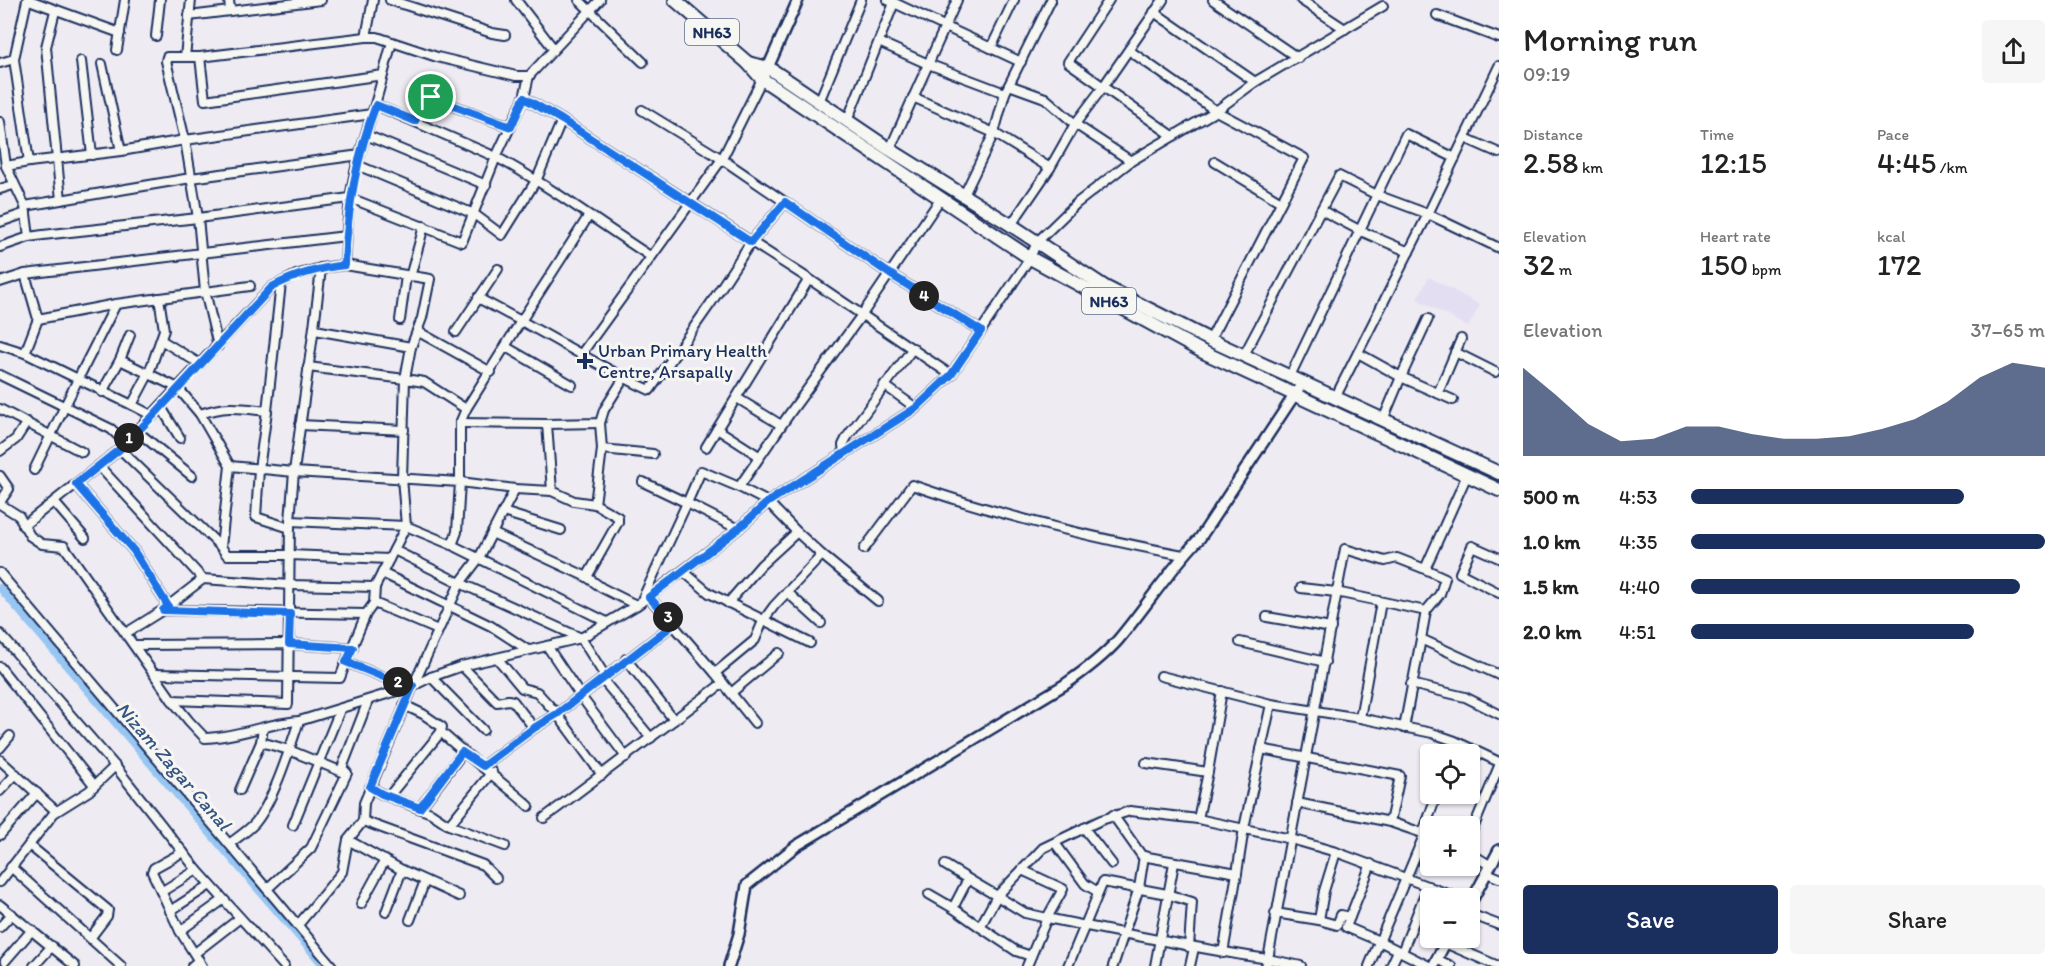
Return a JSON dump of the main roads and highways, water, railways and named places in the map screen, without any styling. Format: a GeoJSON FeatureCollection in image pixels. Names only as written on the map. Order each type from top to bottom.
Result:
{"type":"FeatureCollection","features":[{"type":"Feature","properties":{"kind":"highway","name":"NH63"},"geometry":{"type":"LineString","coordinates":[[675,0],[748,63],[1030,258],[1203,352],[1499,490]]}},
{"type":"Feature","properties":{"kind":"highway","name":"NH63"},"geometry":{"type":"LineString","coordinates":[[765,74],[819,102],[1105,287],[1210,340],[1499,473]]}},
{"type":"Feature","properties":{"kind":"waterway","name":"Nizam Zagar Canal"},"geometry":{"type":"LineString","coordinates":[[0,588],[324,966]]}},
{"type":"Feature","properties":{"kind":"place","name":"Urban Primary Health Centre, Arsapally"},"geometry":{"type":"Point","coordinates":[585,361]}}]}
